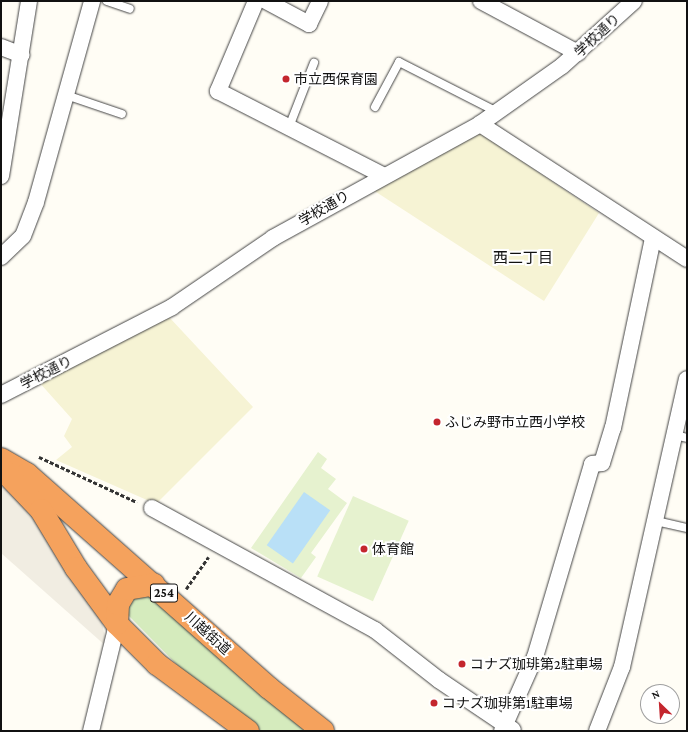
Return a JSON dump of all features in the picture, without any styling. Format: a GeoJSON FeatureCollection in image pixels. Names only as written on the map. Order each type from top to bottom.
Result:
{"type":"FeatureCollection","features":[{"type":"Feature","properties":{"kind":"highway","name":"川越街道"},"geometry":{"type":"LineString","coordinates":[[1,459],[27,474],[154,584],[269,688],[323,731]]}},
{"type":"Feature","properties":{"kind":"highway"},"geometry":{"type":"LineString","coordinates":[[1,468],[41,510],[80,575],[117,624],[157,664],[248,731]]}},
{"type":"Feature","properties":{"kind":"highway"},"geometry":{"type":"LineString","coordinates":[[117,624],[118,604],[127,589],[154,584]]}},
{"type":"Feature","properties":{"kind":"street"},"geometry":{"type":"LineString","coordinates":[[1,176],[5,135],[22,55],[29,1]]}},
{"type":"Feature","properties":{"kind":"street"},"geometry":{"type":"LineString","coordinates":[[1,257],[23,236],[66,95],[92,1]]}},
{"type":"Feature","properties":{"kind":"street"},"geometry":{"type":"LineString","coordinates":[[256,1],[218,91],[382,175]]}},
{"type":"Feature","properties":{"kind":"street"},"geometry":{"type":"LineString","coordinates":[[266,1],[309,24],[320,1]]}},
{"type":"Feature","properties":{"kind":"street"},"geometry":{"type":"LineString","coordinates":[[481,1],[578,53]]}},
{"type":"Feature","properties":{"kind":"street","name":"学校通り"},"geometry":{"type":"LineString","coordinates":[[1,395],[172,307],[273,238],[382,175],[480,124],[578,53],[634,1]]}},
{"type":"Feature","properties":{"kind":"street"},"geometry":{"type":"LineString","coordinates":[[1,47],[22,55]]}},
{"type":"Feature","properties":{"kind":"street"},"geometry":{"type":"LineString","coordinates":[[480,124],[653,239],[687,259]]}},
{"type":"Feature","properties":{"kind":"street"},"geometry":{"type":"LineString","coordinates":[[152,508],[375,630],[507,729],[535,657],[592,464],[602,463],[613,428],[653,239]]}},
{"type":"Feature","properties":{"kind":"street"},"geometry":{"type":"LineString","coordinates":[[597,731],[622,667],[656,521],[681,436],[687,379]]}},
{"type":"Feature","properties":{"kind":"street"},"geometry":{"type":"LineString","coordinates":[[92,731],[117,624]]}},
{"type":"Feature","properties":{"kind":"lane"},"geometry":{"type":"LineString","coordinates":[[107,1],[130,9]]}},
{"type":"Feature","properties":{"kind":"lane"},"geometry":{"type":"LineString","coordinates":[[375,107],[398,62],[497,112]]}},
{"type":"Feature","properties":{"kind":"lane"},"geometry":{"type":"LineString","coordinates":[[289,127],[314,64]]}},
{"type":"Feature","properties":{"kind":"lane"},"geometry":{"type":"LineString","coordinates":[[66,95],[122,114]]}},
{"type":"Feature","properties":{"kind":"lane"},"geometry":{"type":"LineString","coordinates":[[656,521],[687,528]]}},
{"type":"Feature","properties":{"kind":"path"},"geometry":{"type":"LineString","coordinates":[[31,453],[152,508]]}},
{"type":"Feature","properties":{"kind":"path"},"geometry":{"type":"LineString","coordinates":[[181,596],[218,544]]}},
{"type":"Feature","properties":{"kind":"shaded area"},"geometry":{"type":"Polygon","coordinates":[[[480,133],[599,213],[544,301],[373,190],[480,133]]]}},
{"type":"Feature","properties":{"kind":"shaded area"},"geometry":{"type":"Polygon","coordinates":[[[169,317],[253,407],[156,504],[56,460],[72,447],[64,436],[72,419],[38,381],[169,317]]]}},
{"type":"Feature","properties":{"kind":"shaded area"},"geometry":{"type":"Polygon","coordinates":[[[1,486],[14,492],[30,510],[101,618],[107,647],[1,553],[1,486]]]}},
{"type":"Feature","properties":{"kind":"green space"},"geometry":{"type":"Polygon","coordinates":[[[318,452],[327,459],[321,468],[336,479],[328,489],[347,503],[311,553],[316,557],[301,578],[251,548],[318,452]]]}},
{"type":"Feature","properties":{"kind":"green space","name":"体育館"},"geometry":{"type":"Polygon","coordinates":[[[353,496],[409,521],[373,601],[317,576],[353,496]]]}},
{"type":"Feature","properties":{"kind":"green space"},"geometry":{"type":"Polygon","coordinates":[[[145,590],[310,731],[261,731],[205,693],[126,613],[125,599],[145,590]]]}},
{"type":"Feature","properties":{"kind":"water"},"geometry":{"type":"Polygon","coordinates":[[[304,492],[330,510],[293,564],[267,545],[304,492]]]}},
{"type":"Feature","properties":{"kind":"place","name":"市立西保育園"},"geometry":{"type":"Point","coordinates":[286,79]}},
{"type":"Feature","properties":{"kind":"place","name":"ふじみ野市立西小学校"},"geometry":{"type":"Point","coordinates":[437,422]}},
{"type":"Feature","properties":{"kind":"place","name":"体育館"},"geometry":{"type":"Point","coordinates":[364,549]}},
{"type":"Feature","properties":{"kind":"place","name":"コナズ珈琲第2駐車場"},"geometry":{"type":"Point","coordinates":[462,664]}},
{"type":"Feature","properties":{"kind":"place","name":"コナズ珈琲第1駐車場"},"geometry":{"type":"Point","coordinates":[434,703]}},
{"type":"Feature","properties":{"kind":"district","name":"西二丁目"},"geometry":{"type":"Point","coordinates":[523,259]}}]}
